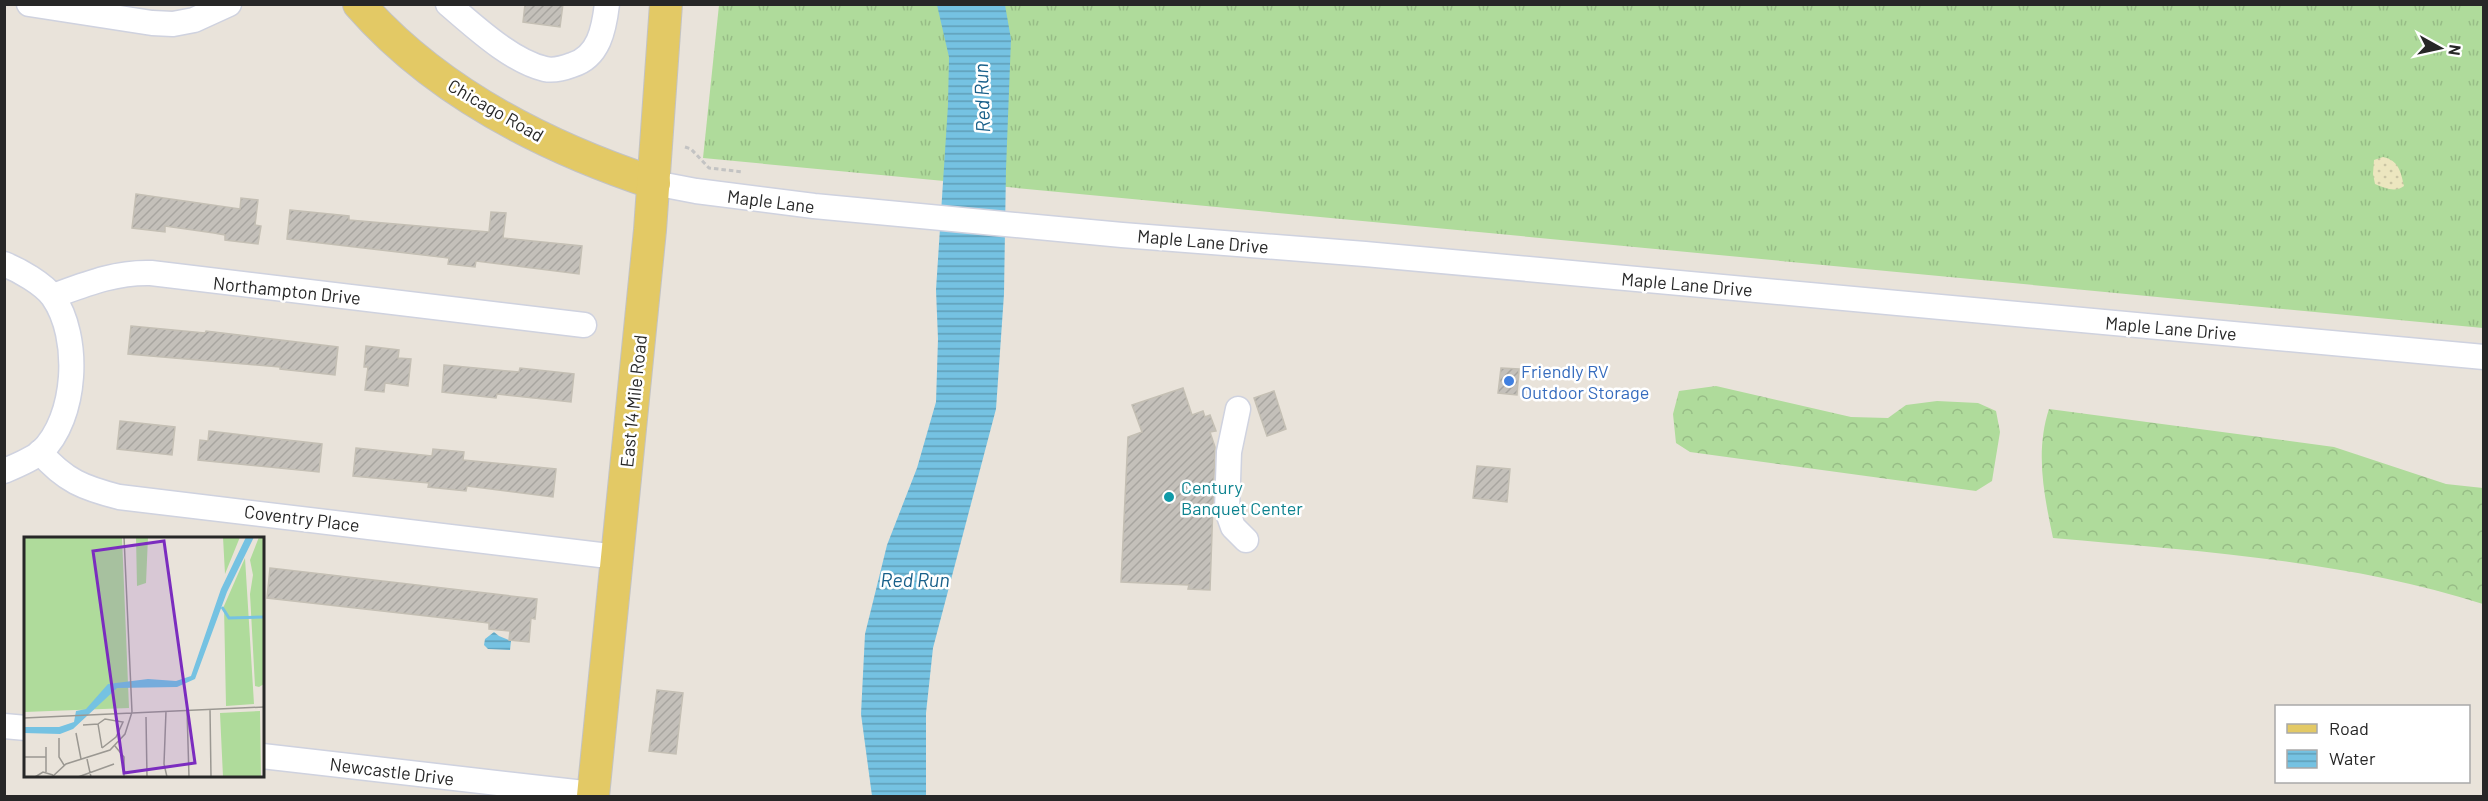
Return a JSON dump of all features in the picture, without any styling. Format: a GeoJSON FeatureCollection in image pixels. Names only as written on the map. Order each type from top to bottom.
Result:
{"type":"FeatureCollection","features":[{"type":"Feature","properties":{"kind":"main road","name":"Chicago Road"},"geometry":{"type":"LineString","coordinates":[[359,4],[405,50],[456,89],[528,131],[614,170],[654,183]]}},
{"type":"Feature","properties":{"kind":"main road","name":"East 14 Mile Road"},"geometry":{"type":"LineString","coordinates":[[593,795],[654,183],[666,4]]}},
{"type":"Feature","properties":{"kind":"street"},"geometry":{"type":"LineString","coordinates":[[29,4],[152,23],[173,24],[194,20],[229,4]]}},
{"type":"Feature","properties":{"kind":"street"},"geometry":{"type":"LineString","coordinates":[[448,4],[511,53],[546,69],[560,69],[577,64],[592,53],[603,31],[607,4]]}},
{"type":"Feature","properties":{"kind":"street","name":"Maple Lane"},"geometry":{"type":"LineString","coordinates":[[654,183],[696,191],[804,205],[890,213]]}},
{"type":"Feature","properties":{"kind":"street","name":"Maple Lane Drive"},"geometry":{"type":"LineString","coordinates":[[890,213],[1365,254],[2484,357]]}},
{"type":"Feature","properties":{"kind":"street"},"geometry":{"type":"LineString","coordinates":[[4,264],[23,273],[53,296],[66,324],[72,350],[62,417],[54,434],[40,452],[4,471]]}},
{"type":"Feature","properties":{"kind":"street","name":"Northampton Drive"},"geometry":{"type":"LineString","coordinates":[[53,296],[100,278],[119,274],[151,273],[584,325]]}},
{"type":"Feature","properties":{"kind":"street"},"geometry":{"type":"LineString","coordinates":[[1238,409],[1229,452],[1227,510],[1233,527],[1246,540]]}},
{"type":"Feature","properties":{"kind":"street","name":"Coventry Place"},"geometry":{"type":"LineString","coordinates":[[40,452],[53,467],[74,482],[91,490],[119,497],[617,557]]}},
{"type":"Feature","properties":{"kind":"street"},"geometry":{"type":"LineString","coordinates":[[4,726],[24,728]]}},
{"type":"Feature","properties":{"kind":"street","name":"Newcastle Drive"},"geometry":{"type":"LineString","coordinates":[[264,756],[593,795]]}},
{"type":"Feature","properties":{"kind":"path"},"geometry":{"type":"LineString","coordinates":[[685,147],[691,149],[700,163],[709,168],[743,172]]}},
{"type":"Feature","properties":{"kind":"green space"},"geometry":{"type":"Polygon","coordinates":[[[719,5],[2483,5],[2483,328],[703,158],[719,5]]]}},
{"type":"Feature","properties":{"kind":"green space"},"geometry":{"type":"Polygon","coordinates":[[[1716,386],[1851,417],[1888,418],[1906,405],[1937,401],[1978,403],[1996,411],[2000,432],[1992,481],[1976,491],[1690,452],[1676,443],[1673,414],[1679,391],[1716,386]]]}},
{"type":"Feature","properties":{"kind":"green space"},"geometry":{"type":"Polygon","coordinates":[[[2049,409],[2334,447],[2446,484],[2483,488],[2483,604],[2431,589],[2324,567],[2216,553],[2053,538],[2042,474],[2042,441],[2049,409]]]}},
{"type":"Feature","properties":{"kind":"sand"},"geometry":{"type":"Polygon","coordinates":[[[2383,157],[2396,164],[2404,186],[2401,188],[2386,188],[2375,184],[2374,160],[2383,157]]]}},
{"type":"Feature","properties":{"kind":"water","name":"Red Run"},"geometry":{"type":"Polygon","coordinates":[[[937,5],[1005,5],[1011,39],[1004,294],[996,409],[933,648],[926,713],[926,796],[872,796],[861,714],[865,634],[887,545],[917,468],[936,402],[938,339],[936,290],[949,57],[937,5]]]}},
{"type":"Feature","properties":{"kind":"water"},"geometry":{"type":"Polygon","coordinates":[[[494,632],[511,641],[510,650],[488,649],[484,645],[485,639],[494,632]]]}},
{"type":"Feature","properties":{"kind":"building"},"geometry":{"type":"Polygon","coordinates":[[[525,4],[563,4],[560,27],[523,22],[525,4]]]}},
{"type":"Feature","properties":{"kind":"building"},"geometry":{"type":"Polygon","coordinates":[[[136,194],[240,209],[241,198],[258,200],[255,225],[261,226],[258,244],[225,240],[225,235],[165,226],[165,232],[132,228],[136,194]]]}},
{"type":"Feature","properties":{"kind":"building"},"geometry":{"type":"Polygon","coordinates":[[[290,210],[349,216],[349,220],[489,232],[491,212],[506,213],[503,238],[582,246],[579,274],[476,261],[475,267],[448,264],[449,258],[287,239],[290,210]]]}},
{"type":"Feature","properties":{"kind":"building"},"geometry":{"type":"Polygon","coordinates":[[[131,326],[205,333],[206,331],[338,347],[335,375],[280,369],[280,367],[128,354],[131,326]]]}},
{"type":"Feature","properties":{"kind":"building"},"geometry":{"type":"Polygon","coordinates":[[[366,346],[399,350],[398,358],[411,359],[408,386],[385,383],[384,392],[365,390],[368,367],[364,367],[366,346]]]}},
{"type":"Feature","properties":{"kind":"building"},"geometry":{"type":"Polygon","coordinates":[[[444,365],[519,372],[520,368],[574,374],[571,402],[497,394],[496,398],[442,392],[444,365]]]}},
{"type":"Feature","properties":{"kind":"building","name":"Friendly RV Outdoor Storage"},"geometry":{"type":"Polygon","coordinates":[[[1501,368],[1519,369],[1517,395],[1498,393],[1501,368]]]}},
{"type":"Feature","properties":{"kind":"building","name":"Century Banquet Center"},"geometry":{"type":"Polygon","coordinates":[[[1183,388],[1192,415],[1203,411],[1205,417],[1210,415],[1216,431],[1210,432],[1215,447],[1210,590],[1188,589],[1189,585],[1121,582],[1128,437],[1142,432],[1132,405],[1183,388]]]}},
{"type":"Feature","properties":{"kind":"building"},"geometry":{"type":"Polygon","coordinates":[[[1274,391],[1286,429],[1267,436],[1254,398],[1274,391]]]}},
{"type":"Feature","properties":{"kind":"building"},"geometry":{"type":"Polygon","coordinates":[[[120,421],[175,427],[172,455],[117,449],[120,421]]]}},
{"type":"Feature","properties":{"kind":"building"},"geometry":{"type":"Polygon","coordinates":[[[209,431],[322,444],[319,472],[198,460],[200,440],[208,441],[209,431]]]}},
{"type":"Feature","properties":{"kind":"building"},"geometry":{"type":"Polygon","coordinates":[[[356,448],[432,456],[433,449],[464,452],[463,460],[556,469],[553,497],[467,486],[466,491],[428,487],[429,483],[353,476],[356,448]]]}},
{"type":"Feature","properties":{"kind":"building"},"geometry":{"type":"Polygon","coordinates":[[[1477,466],[1510,469],[1507,502],[1473,498],[1477,466]]]}},
{"type":"Feature","properties":{"kind":"building"},"geometry":{"type":"Polygon","coordinates":[[[270,568],[537,599],[535,619],[531,618],[529,642],[509,640],[510,631],[489,629],[489,623],[267,598],[270,568]]]}},
{"type":"Feature","properties":{"kind":"building"},"geometry":{"type":"Polygon","coordinates":[[[657,690],[683,693],[676,754],[649,751],[657,690]]]}},
{"type":"Feature","properties":{"kind":"place","name":"Friendly RV Outdoor Storage"},"geometry":{"type":"Point","coordinates":[1509,381]}},
{"type":"Feature","properties":{"kind":"place","name":"Century Banquet Center"},"geometry":{"type":"Point","coordinates":[1169,497]}}]}
